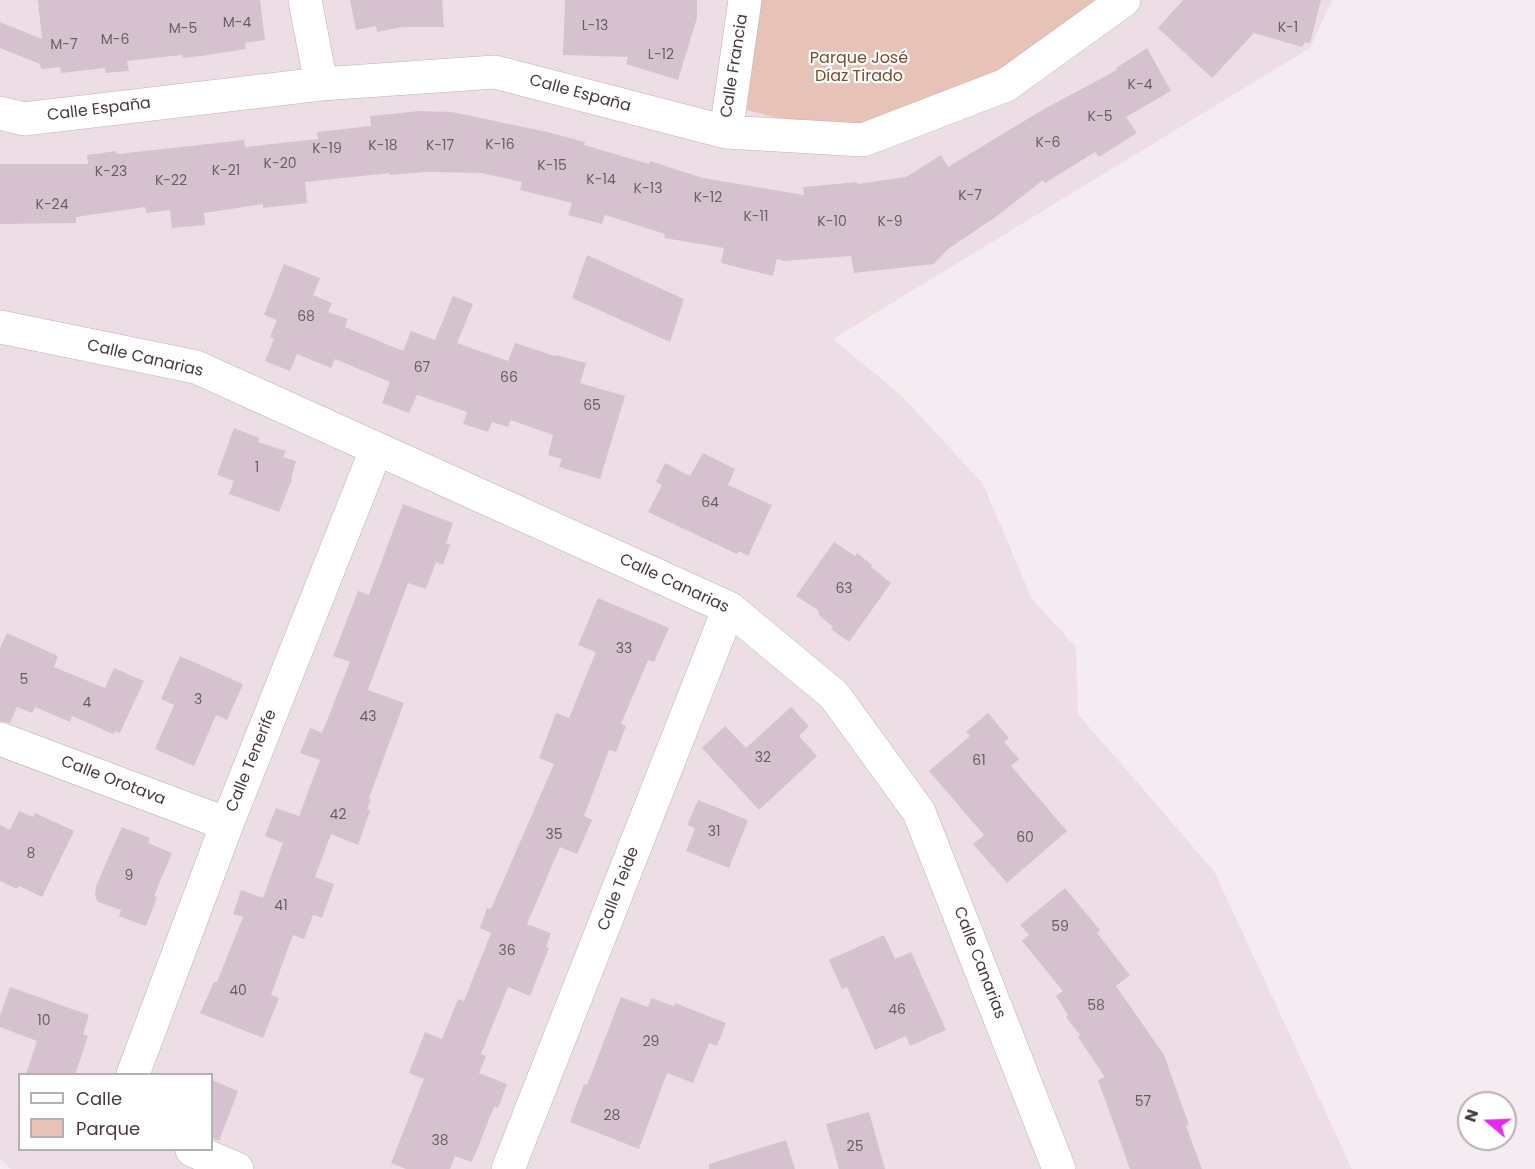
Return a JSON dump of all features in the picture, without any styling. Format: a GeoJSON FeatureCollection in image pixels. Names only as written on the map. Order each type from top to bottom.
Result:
{"type":"FeatureCollection","features":[{"type":"Feature","properties":{"kind":"street"},"geometry":{"type":"LineString","coordinates":[[305,0],[321,84]]}},
{"type":"Feature","properties":{"kind":"street","name":"Calle Francia"},"geometry":{"type":"LineString","coordinates":[[726,132],[745,0]]}},
{"type":"Feature","properties":{"kind":"street","name":"Calle España"},"geometry":{"type":"LineString","coordinates":[[0,113],[24,119],[321,84],[495,72],[726,132],[863,140],[1006,86],[1124,0]]}},
{"type":"Feature","properties":{"kind":"street","name":"Calle Canarias"},"geometry":{"type":"LineString","coordinates":[[0,327],[196,367],[729,608],[834,695],[919,812],[1059,1169]]}},
{"type":"Feature","properties":{"kind":"street","name":"Calle Tenerife"},"geometry":{"type":"LineString","coordinates":[[133,1073],[227,824],[376,450]]}},
{"type":"Feature","properties":{"kind":"street","name":"Calle Teide"},"geometry":{"type":"LineString","coordinates":[[508,1169],[729,608]]}},
{"type":"Feature","properties":{"kind":"street","name":"Calle Orotava"},"geometry":{"type":"LineString","coordinates":[[0,739],[227,824]]}},
{"type":"Feature","properties":{"kind":"street"},"geometry":{"type":"LineString","coordinates":[[196,1151],[237,1169]]}},
{"type":"Feature","properties":{"kind":"shaded area"},"geometry":{"type":"Polygon","coordinates":[[[0,0],[1332,0],[1310,48],[833,339],[900,394],[983,484],[1032,599],[1076,647],[1078,714],[1214,871],[1352,1169],[11,1169],[0,1158],[0,0]]]}},
{"type":"Feature","properties":{"kind":"green space","name":"Parque José Díaz Tirado"},"geometry":{"type":"Polygon","coordinates":[[[760,0],[1101,0],[1006,85],[863,140],[747,110],[760,0]]]}},
{"type":"Feature","properties":{"kind":"building"},"geometry":{"type":"Polygon","coordinates":[[[38,0],[260,0],[265,40],[245,43],[246,49],[201,56],[183,58],[182,55],[127,61],[129,71],[106,73],[105,68],[61,73],[60,67],[41,69],[40,64],[0,48],[0,22],[42,39],[38,0]]]}},
{"type":"Feature","properties":{"kind":"building"},"geometry":{"type":"Polygon","coordinates":[[[350,0],[442,0],[444,27],[403,27],[377,32],[376,26],[356,30],[350,0]]]}},
{"type":"Feature","properties":{"kind":"building"},"geometry":{"type":"Polygon","coordinates":[[[565,0],[697,0],[697,18],[678,80],[626,64],[628,57],[563,55],[565,0]]]}},
{"type":"Feature","properties":{"kind":"building"},"geometry":{"type":"Polygon","coordinates":[[[1183,0],[1321,0],[1310,43],[1305,42],[1302,47],[1254,33],[1212,78],[1158,28],[1183,0]]]}},
{"type":"Feature","properties":{"kind":"building"},"geometry":{"type":"Polygon","coordinates":[[[1147,48],[1171,91],[1126,117],[1137,133],[1099,157],[1095,152],[1045,183],[1043,180],[997,216],[948,249],[934,264],[854,273],[851,256],[784,261],[777,259],[773,276],[721,263],[724,248],[664,238],[665,234],[605,215],[602,224],[568,215],[572,203],[520,190],[522,182],[482,173],[425,172],[390,175],[390,173],[305,182],[307,203],[263,208],[263,204],[204,213],[205,225],[172,228],[170,210],[146,213],[145,207],[76,217],[76,223],[0,224],[0,164],[88,164],[87,155],[116,151],[117,154],[244,140],[245,147],[318,139],[317,132],[371,126],[370,116],[420,111],[452,112],[547,132],[585,142],[584,145],[649,164],[650,161],[703,178],[804,195],[803,187],[857,182],[857,184],[906,177],[941,155],[948,167],[1044,109],[1117,70],[1116,68],[1147,48]]]}},
{"type":"Feature","properties":{"kind":"building"},"geometry":{"type":"Polygon","coordinates":[[[587,255],[684,299],[670,342],[572,298],[587,255]]]}},
{"type":"Feature","properties":{"kind":"building"},"geometry":{"type":"Polygon","coordinates":[[[284,264],[320,278],[313,295],[332,303],[328,312],[348,319],[345,327],[403,351],[411,331],[435,340],[453,296],[473,304],[457,343],[508,361],[515,343],[586,363],[580,383],[625,396],[600,479],[559,467],[562,459],[548,455],[553,435],[511,420],[508,427],[492,422],[488,432],[463,424],[467,412],[417,395],[409,413],[382,403],[390,382],[335,359],[331,368],[297,354],[290,371],[265,361],[274,339],[270,337],[277,320],[264,315],[284,264]]]}},
{"type":"Feature","properties":{"kind":"building"},"geometry":{"type":"Polygon","coordinates":[[[234,428],[259,438],[258,442],[286,451],[283,457],[296,461],[292,480],[279,512],[229,494],[234,481],[217,475],[234,428]]]}},
{"type":"Feature","properties":{"kind":"building"},"geometry":{"type":"Polygon","coordinates":[[[703,453],[735,469],[728,485],[772,505],[748,556],[739,551],[737,554],[648,512],[662,485],[656,482],[665,463],[690,476],[703,453]]]}},
{"type":"Feature","properties":{"kind":"building"},"geometry":{"type":"Polygon","coordinates":[[[403,504],[453,523],[446,543],[450,545],[443,565],[436,562],[426,589],[408,583],[368,690],[404,703],[369,798],[371,799],[367,809],[370,811],[358,845],[331,834],[315,877],[334,884],[322,918],[313,915],[304,939],[293,935],[271,995],[279,998],[263,1038],[200,1013],[214,982],[217,982],[243,917],[233,914],[241,890],[263,898],[283,843],[265,836],[276,808],[299,816],[320,760],[300,753],[310,728],[322,733],[350,662],[333,656],[358,591],[369,595],[403,504]]]}},
{"type":"Feature","properties":{"kind":"building"},"geometry":{"type":"Polygon","coordinates":[[[834,542],[855,556],[857,553],[891,583],[849,642],[831,629],[833,627],[820,616],[818,610],[796,596],[834,542]]]}},
{"type":"Feature","properties":{"kind":"building"},"geometry":{"type":"Polygon","coordinates":[[[598,598],[669,628],[654,662],[648,660],[621,724],[626,726],[616,752],[609,750],[584,816],[592,820],[577,854],[560,847],[527,924],[551,933],[546,947],[549,948],[530,996],[508,987],[481,1054],[486,1056],[479,1073],[507,1084],[498,1108],[494,1107],[472,1162],[455,1156],[450,1169],[406,1169],[391,1163],[424,1079],[409,1073],[425,1032],[442,1039],[458,999],[464,1001],[491,933],[480,928],[487,908],[491,909],[554,764],[539,758],[556,713],[569,718],[596,652],[578,645],[598,598]]]}},
{"type":"Feature","properties":{"kind":"building"},"geometry":{"type":"Polygon","coordinates":[[[7,633],[58,656],[54,667],[105,688],[114,668],[144,681],[120,733],[115,731],[113,734],[72,716],[70,722],[35,707],[32,713],[17,707],[10,723],[0,721],[0,648],[7,633]]]}},
{"type":"Feature","properties":{"kind":"building"},"geometry":{"type":"Polygon","coordinates":[[[180,656],[243,684],[227,720],[216,715],[194,766],[155,749],[174,705],[161,699],[180,656]]]}},
{"type":"Feature","properties":{"kind":"building"},"geometry":{"type":"Polygon","coordinates":[[[791,707],[809,726],[799,736],[817,756],[759,810],[702,748],[725,726],[746,748],[791,707]]]}},
{"type":"Feature","properties":{"kind":"building"},"geometry":{"type":"Polygon","coordinates":[[[988,713],[1009,738],[1004,742],[1019,759],[1011,766],[1067,831],[1007,883],[973,844],[984,835],[929,771],[970,736],[966,732],[988,713]]]}},
{"type":"Feature","properties":{"kind":"building"},"geometry":{"type":"Polygon","coordinates":[[[698,800],[748,820],[729,868],[686,851],[695,828],[687,825],[698,800]]]}},
{"type":"Feature","properties":{"kind":"building"},"geometry":{"type":"Polygon","coordinates":[[[19,811],[33,817],[35,813],[74,831],[42,897],[19,886],[17,889],[0,881],[0,825],[10,830],[19,811]]]}},
{"type":"Feature","properties":{"kind":"building"},"geometry":{"type":"Polygon","coordinates":[[[122,827],[150,838],[148,843],[172,853],[154,896],[157,897],[146,926],[119,916],[121,910],[98,902],[95,895],[96,886],[122,827]]]}},
{"type":"Feature","properties":{"kind":"building"},"geometry":{"type":"Polygon","coordinates":[[[1065,888],[1100,930],[1097,933],[1130,975],[1116,986],[1164,1055],[1202,1169],[1130,1169],[1098,1080],[1105,1077],[1078,1037],[1080,1035],[1066,1017],[1068,1015],[1056,996],[1063,991],[1022,941],[1029,935],[1020,925],[1065,888]]]}},
{"type":"Feature","properties":{"kind":"building"},"geometry":{"type":"Polygon","coordinates":[[[884,935],[895,959],[911,952],[946,1030],[910,1046],[906,1036],[875,1050],[847,987],[842,989],[829,960],[884,935]]]}},
{"type":"Feature","properties":{"kind":"building"},"geometry":{"type":"Polygon","coordinates":[[[10,987],[89,1015],[83,1034],[88,1036],[75,1073],[26,1073],[37,1041],[0,1027],[0,1016],[10,987]]]}},
{"type":"Feature","properties":{"kind":"building"},"geometry":{"type":"Polygon","coordinates":[[[621,997],[648,1007],[651,998],[674,1006],[675,1003],[726,1023],[717,1046],[709,1043],[693,1083],[667,1073],[639,1149],[570,1122],[621,997]]]}},
{"type":"Feature","properties":{"kind":"building"},"geometry":{"type":"Polygon","coordinates":[[[213,1080],[238,1091],[219,1141],[213,1138],[213,1080]]]}},
{"type":"Feature","properties":{"kind":"building"},"geometry":{"type":"Polygon","coordinates":[[[869,1112],[885,1169],[839,1169],[826,1124],[869,1112]]]}},
{"type":"Feature","properties":{"kind":"building"},"geometry":{"type":"Polygon","coordinates":[[[786,1140],[795,1169],[709,1169],[709,1164],[786,1140]]]}}]}
